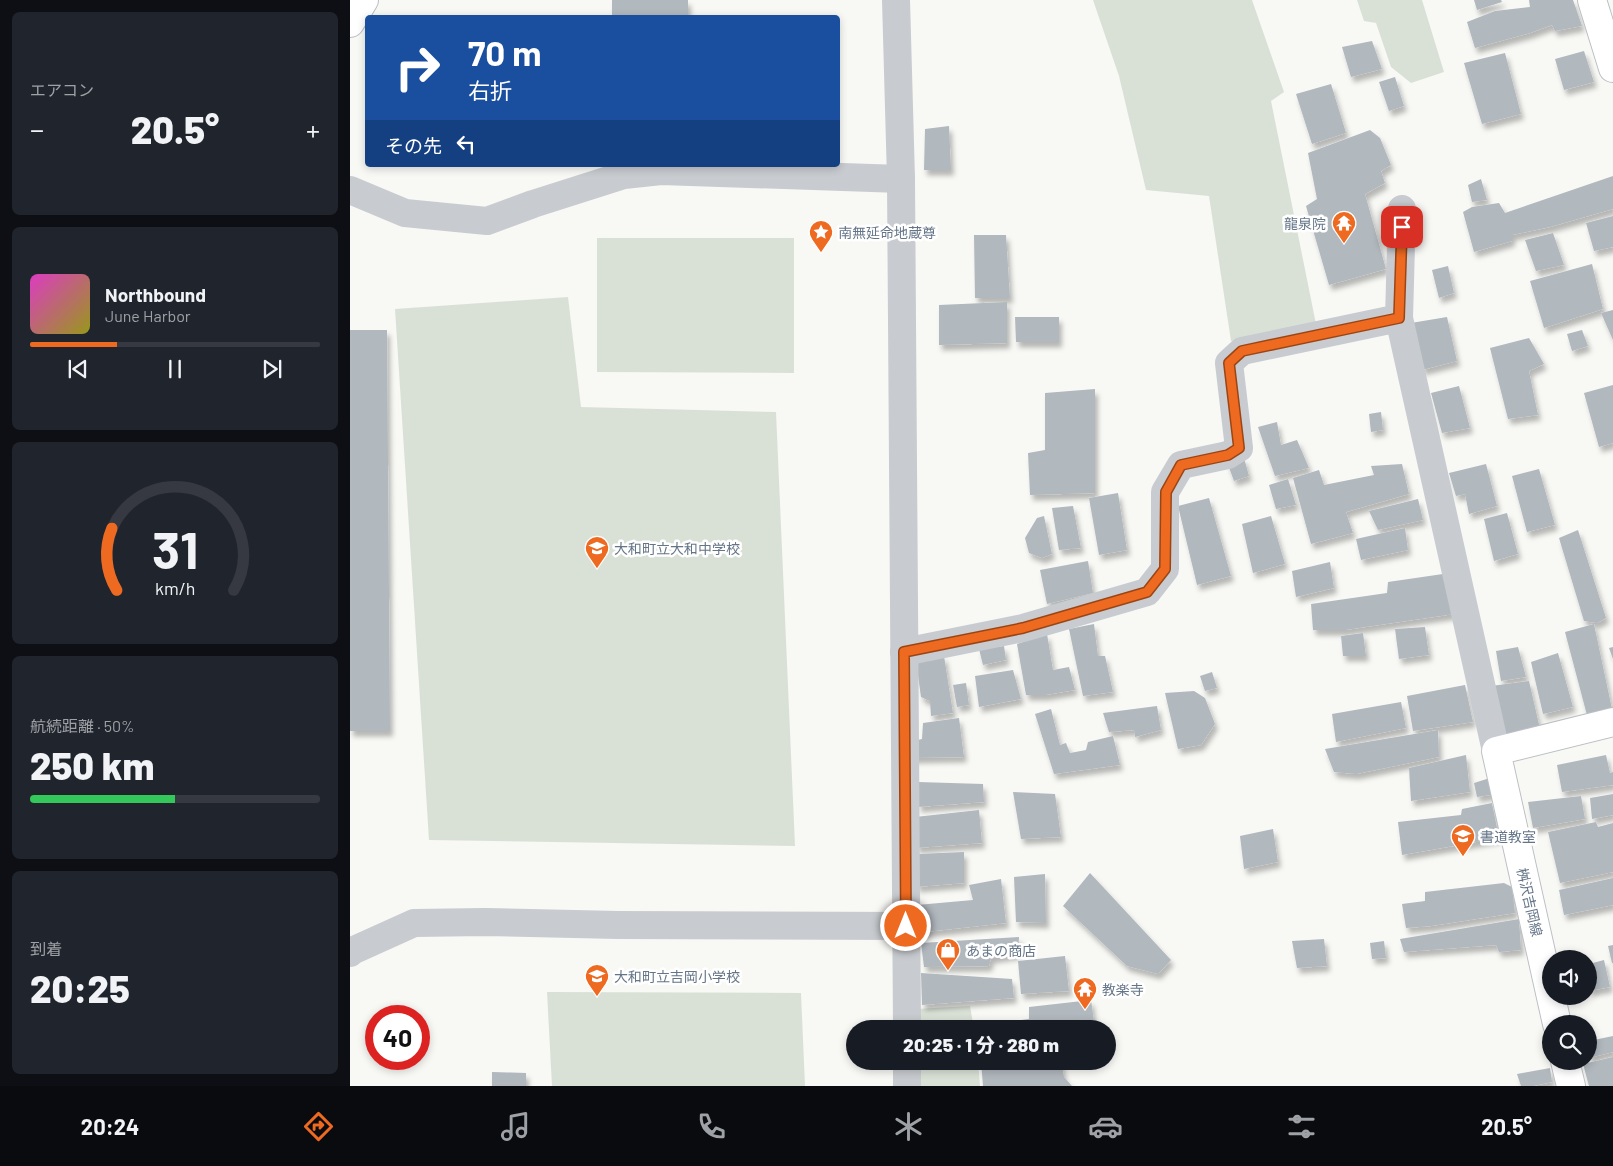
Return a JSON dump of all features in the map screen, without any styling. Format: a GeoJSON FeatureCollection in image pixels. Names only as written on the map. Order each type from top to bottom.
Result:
{"type":"FeatureCollection","features":[{"type":"Feature","properties":{"kind":"main road"},"geometry":{"type":"LineString","coordinates":[[350,23],[364,0]]}},
{"type":"Feature","properties":{"kind":"main road"},"geometry":{"type":"LineString","coordinates":[[1592,0],[1613,68]]}},
{"type":"Feature","properties":{"kind":"main road"},"geometry":{"type":"LineString","coordinates":[[1496,751],[1613,722]]}},
{"type":"Feature","properties":{"kind":"main road","name":"桝沢吉岡線"},"geometry":{"type":"LineString","coordinates":[[1496,751],[1555,1015]]}},
{"type":"Feature","properties":{"kind":"main road"},"geometry":{"type":"LineString","coordinates":[[1567,1070],[1571,1086]]}},
{"type":"Feature","properties":{"kind":"street"},"geometry":{"type":"LineString","coordinates":[[896,0],[901,179],[906,1020]]}},
{"type":"Feature","properties":{"kind":"street"},"geometry":{"type":"LineString","coordinates":[[350,190],[406,213],[487,221],[624,175],[660,171],[901,179]]}},
{"type":"Feature","properties":{"kind":"street"},"geometry":{"type":"LineString","coordinates":[[1402,209],[1399,318],[1496,751]]}},
{"type":"Feature","properties":{"kind":"street"},"geometry":{"type":"LineString","coordinates":[[904,652],[1023,628],[1147,592],[1165,569],[1166,492],[1181,465],[1228,455],[1239,448],[1229,363],[1242,351],[1399,318]]}},
{"type":"Feature","properties":{"kind":"street"},"geometry":{"type":"LineString","coordinates":[[350,953],[414,923],[906,926]]}},
{"type":"Feature","properties":{"kind":"street"},"geometry":{"type":"LineString","coordinates":[[907,1070],[907,1086]]}},
{"type":"Feature","properties":{"kind":"shaded area"},"geometry":{"type":"Polygon","coordinates":[[[1093,0],[1252,0],[1284,92],[1271,101],[1316,324],[1231,341],[1209,196],[1146,190],[1119,76],[1093,0]]]}},
{"type":"Feature","properties":{"kind":"shaded area"},"geometry":{"type":"Polygon","coordinates":[[[1357,0],[1422,0],[1444,72],[1411,83],[1391,67],[1376,23],[1364,21],[1357,0]]]}},
{"type":"Feature","properties":{"kind":"shaded area"},"geometry":{"type":"Polygon","coordinates":[[[597,238],[794,238],[794,373],[597,372],[597,238]]]}},
{"type":"Feature","properties":{"kind":"shaded area"},"geometry":{"type":"Polygon","coordinates":[[[568,297],[581,407],[776,412],[795,846],[429,840],[395,309],[568,297]]]}},
{"type":"Feature","properties":{"kind":"shaded area"},"geometry":{"type":"Polygon","coordinates":[[[547,992],[801,993],[805,1086],[552,1086],[547,992]]]}},
{"type":"Feature","properties":{"kind":"shaded area"},"geometry":{"type":"Polygon","coordinates":[[[970,1006],[972,1020],[917,1020],[916,1009],[970,1006]]]}},
{"type":"Feature","properties":{"kind":"shaded area"},"geometry":{"type":"Polygon","coordinates":[[[917,1070],[979,1070],[980,1086],[918,1086],[917,1070]]]}},
{"type":"Feature","properties":{"kind":"building"},"geometry":{"type":"Polygon","coordinates":[[[612,0],[688,0],[688,15],[612,15],[612,0]]]}},
{"type":"Feature","properties":{"kind":"building"},"geometry":{"type":"Polygon","coordinates":[[[1474,0],[1501,0],[1502,2],[1477,10],[1474,0]]]}},
{"type":"Feature","properties":{"kind":"building"},"geometry":{"type":"Polygon","coordinates":[[[1529,0],[1573,0],[1582,26],[1555,31],[1552,25],[1475,48],[1467,22],[1495,11],[1530,7],[1529,0]]]}},
{"type":"Feature","properties":{"kind":"building"},"geometry":{"type":"Polygon","coordinates":[[[1372,41],[1382,69],[1351,77],[1342,47],[1372,41]]]}},
{"type":"Feature","properties":{"kind":"building"},"geometry":{"type":"Polygon","coordinates":[[[1584,51],[1594,82],[1564,90],[1555,59],[1584,51]]]}},
{"type":"Feature","properties":{"kind":"building"},"geometry":{"type":"Polygon","coordinates":[[[1505,53],[1521,114],[1482,124],[1464,63],[1505,53]]]}},
{"type":"Feature","properties":{"kind":"building"},"geometry":{"type":"Polygon","coordinates":[[[1395,77],[1404,106],[1389,111],[1379,82],[1395,77]]]}},
{"type":"Feature","properties":{"kind":"building"},"geometry":{"type":"Polygon","coordinates":[[[1331,84],[1346,133],[1312,144],[1296,94],[1331,84]]]}},
{"type":"Feature","properties":{"kind":"building"},"geometry":{"type":"Polygon","coordinates":[[[949,126],[951,170],[924,170],[925,129],[949,126]]]}},
{"type":"Feature","properties":{"kind":"building"},"geometry":{"type":"Polygon","coordinates":[[[1370,130],[1380,138],[1391,165],[1381,171],[1385,183],[1365,194],[1386,269],[1329,285],[1306,206],[1317,199],[1308,153],[1370,130]]]}},
{"type":"Feature","properties":{"kind":"building"},"geometry":{"type":"Polygon","coordinates":[[[1613,176],[1613,209],[1550,227],[1512,235],[1512,241],[1474,252],[1463,212],[1472,207],[1499,203],[1505,213],[1613,176]]]}},
{"type":"Feature","properties":{"kind":"building"},"geometry":{"type":"Polygon","coordinates":[[[1481,179],[1487,200],[1472,202],[1468,185],[1481,179]]]}},
{"type":"Feature","properties":{"kind":"building"},"geometry":{"type":"Polygon","coordinates":[[[1613,216],[1613,247],[1594,251],[1586,223],[1613,216]]]}},
{"type":"Feature","properties":{"kind":"building"},"geometry":{"type":"Polygon","coordinates":[[[1553,233],[1564,265],[1536,271],[1525,240],[1553,233]]]}},
{"type":"Feature","properties":{"kind":"building"},"geometry":{"type":"Polygon","coordinates":[[[974,235],[1006,235],[1010,298],[975,298],[974,235]]]}},
{"type":"Feature","properties":{"kind":"building"},"geometry":{"type":"Polygon","coordinates":[[[1592,264],[1603,309],[1544,328],[1530,281],[1592,264]]]}},
{"type":"Feature","properties":{"kind":"building"},"geometry":{"type":"Polygon","coordinates":[[[1448,266],[1454,293],[1439,298],[1432,270],[1448,266]]]}},
{"type":"Feature","properties":{"kind":"building"},"geometry":{"type":"Polygon","coordinates":[[[1007,302],[1007,343],[939,345],[939,305],[1007,302]]]}},
{"type":"Feature","properties":{"kind":"building"},"geometry":{"type":"Polygon","coordinates":[[[1613,310],[1613,340],[1601,313],[1613,310]]]}},
{"type":"Feature","properties":{"kind":"building"},"geometry":{"type":"Polygon","coordinates":[[[1015,317],[1059,317],[1059,342],[1016,342],[1015,317]]]}},
{"type":"Feature","properties":{"kind":"building"},"geometry":{"type":"Polygon","coordinates":[[[1447,317],[1457,361],[1422,370],[1411,323],[1447,317]]]}},
{"type":"Feature","properties":{"kind":"building"},"geometry":{"type":"Polygon","coordinates":[[[350,330],[387,330],[390,731],[350,731],[350,330]]]}},
{"type":"Feature","properties":{"kind":"building"},"geometry":{"type":"Polygon","coordinates":[[[1582,330],[1588,346],[1572,351],[1567,334],[1582,330]]]}},
{"type":"Feature","properties":{"kind":"building"},"geometry":{"type":"Polygon","coordinates":[[[1529,338],[1544,364],[1529,371],[1538,415],[1508,419],[1490,348],[1529,338]]]}},
{"type":"Feature","properties":{"kind":"building"},"geometry":{"type":"Polygon","coordinates":[[[1613,385],[1613,443],[1599,447],[1584,393],[1613,385]]]}},
{"type":"Feature","properties":{"kind":"building"},"geometry":{"type":"Polygon","coordinates":[[[1459,386],[1470,428],[1442,433],[1431,393],[1459,386]]]}},
{"type":"Feature","properties":{"kind":"building"},"geometry":{"type":"Polygon","coordinates":[[[1095,389],[1095,493],[1030,495],[1028,453],[1045,450],[1045,393],[1095,389]]]}},
{"type":"Feature","properties":{"kind":"building"},"geometry":{"type":"Polygon","coordinates":[[[1381,412],[1383,430],[1371,432],[1369,414],[1381,412]]]}},
{"type":"Feature","properties":{"kind":"building"},"geometry":{"type":"Polygon","coordinates":[[[1277,422],[1281,445],[1297,440],[1309,468],[1275,476],[1258,427],[1277,422]]]}},
{"type":"Feature","properties":{"kind":"building"},"geometry":{"type":"Polygon","coordinates":[[[1244,458],[1249,476],[1234,481],[1227,462],[1244,458]]]}},
{"type":"Feature","properties":{"kind":"building"},"geometry":{"type":"Polygon","coordinates":[[[1402,464],[1409,494],[1346,512],[1353,533],[1311,544],[1293,478],[1319,470],[1324,485],[1374,475],[1371,466],[1402,464]]]}},
{"type":"Feature","properties":{"kind":"building"},"geometry":{"type":"Polygon","coordinates":[[[1486,464],[1497,506],[1469,514],[1465,494],[1456,496],[1449,473],[1486,464]]]}},
{"type":"Feature","properties":{"kind":"building"},"geometry":{"type":"Polygon","coordinates":[[[1539,469],[1555,525],[1527,532],[1512,476],[1539,469]]]}},
{"type":"Feature","properties":{"kind":"building"},"geometry":{"type":"Polygon","coordinates":[[[1288,479],[1296,505],[1276,509],[1269,485],[1288,479]]]}},
{"type":"Feature","properties":{"kind":"building"},"geometry":{"type":"Polygon","coordinates":[[[1118,493],[1127,550],[1099,555],[1089,498],[1118,493]]]}},
{"type":"Feature","properties":{"kind":"building"},"geometry":{"type":"Polygon","coordinates":[[[1209,498],[1231,576],[1197,585],[1178,506],[1209,498]]]}},
{"type":"Feature","properties":{"kind":"building"},"geometry":{"type":"Polygon","coordinates":[[[1418,499],[1423,520],[1378,530],[1369,511],[1418,499]]]}},
{"type":"Feature","properties":{"kind":"building"},"geometry":{"type":"Polygon","coordinates":[[[1073,506],[1081,548],[1059,550],[1052,508],[1073,506]]]}},
{"type":"Feature","properties":{"kind":"building"},"geometry":{"type":"Polygon","coordinates":[[[1507,513],[1518,554],[1494,561],[1484,519],[1507,513]]]}},
{"type":"Feature","properties":{"kind":"building"},"geometry":{"type":"Polygon","coordinates":[[[1044,516],[1052,554],[1042,558],[1029,553],[1025,538],[1037,518],[1044,516]]]}},
{"type":"Feature","properties":{"kind":"building"},"geometry":{"type":"Polygon","coordinates":[[[1271,516],[1285,564],[1253,573],[1242,524],[1271,516]]]}},
{"type":"Feature","properties":{"kind":"building"},"geometry":{"type":"Polygon","coordinates":[[[1405,528],[1408,550],[1361,560],[1356,539],[1405,528]]]}},
{"type":"Feature","properties":{"kind":"building"},"geometry":{"type":"Polygon","coordinates":[[[1578,530],[1606,618],[1597,623],[1584,621],[1559,538],[1578,530]]]}},
{"type":"Feature","properties":{"kind":"building"},"geometry":{"type":"Polygon","coordinates":[[[1088,561],[1093,593],[1047,604],[1040,570],[1088,561]]]}},
{"type":"Feature","properties":{"kind":"building"},"geometry":{"type":"Polygon","coordinates":[[[1330,562],[1334,588],[1296,597],[1292,571],[1330,562]]]}},
{"type":"Feature","properties":{"kind":"building"},"geometry":{"type":"Polygon","coordinates":[[[1443,574],[1454,614],[1345,630],[1313,630],[1311,604],[1387,593],[1388,582],[1443,574]]]}},
{"type":"Feature","properties":{"kind":"building"},"geometry":{"type":"Polygon","coordinates":[[[1094,624],[1098,656],[1105,656],[1113,692],[1083,696],[1069,629],[1094,624]]]}},
{"type":"Feature","properties":{"kind":"building"},"geometry":{"type":"Polygon","coordinates":[[[1594,624],[1613,714],[1588,719],[1565,632],[1594,624]]]}},
{"type":"Feature","properties":{"kind":"building"},"geometry":{"type":"Polygon","coordinates":[[[1425,627],[1429,655],[1399,659],[1395,629],[1425,627]]]}},
{"type":"Feature","properties":{"kind":"building"},"geometry":{"type":"Polygon","coordinates":[[[1363,633],[1366,656],[1343,656],[1341,636],[1363,633]]]}},
{"type":"Feature","properties":{"kind":"building"},"geometry":{"type":"Polygon","coordinates":[[[1047,634],[1053,670],[1069,667],[1075,690],[1045,695],[1026,695],[1017,644],[1047,634]]]}},
{"type":"Feature","properties":{"kind":"building"},"geometry":{"type":"Polygon","coordinates":[[[1004,646],[1006,660],[983,665],[979,649],[1004,646]]]}},
{"type":"Feature","properties":{"kind":"building"},"geometry":{"type":"Polygon","coordinates":[[[1518,647],[1526,677],[1501,681],[1496,651],[1518,647]]]}},
{"type":"Feature","properties":{"kind":"building"},"geometry":{"type":"Polygon","coordinates":[[[1613,647],[1613,659],[1609,648],[1613,647]]]}},
{"type":"Feature","properties":{"kind":"building"},"geometry":{"type":"Polygon","coordinates":[[[1558,653],[1573,707],[1543,714],[1531,662],[1558,653]]]}},
{"type":"Feature","properties":{"kind":"building"},"geometry":{"type":"Polygon","coordinates":[[[944,656],[953,713],[931,716],[930,701],[921,697],[916,661],[944,656]]]}},
{"type":"Feature","properties":{"kind":"building"},"geometry":{"type":"Polygon","coordinates":[[[1013,670],[1021,699],[979,707],[975,676],[1013,670]]]}},
{"type":"Feature","properties":{"kind":"building"},"geometry":{"type":"Polygon","coordinates":[[[1212,672],[1217,688],[1205,691],[1200,676],[1212,672]]]}},
{"type":"Feature","properties":{"kind":"building"},"geometry":{"type":"Polygon","coordinates":[[[1529,681],[1540,729],[1507,738],[1491,686],[1529,681]]]}},
{"type":"Feature","properties":{"kind":"building"},"geometry":{"type":"Polygon","coordinates":[[[966,683],[969,705],[957,707],[953,685],[966,683]]]}},
{"type":"Feature","properties":{"kind":"building"},"geometry":{"type":"Polygon","coordinates":[[[1465,685],[1473,722],[1413,731],[1407,696],[1465,685]]]}},
{"type":"Feature","properties":{"kind":"building"},"geometry":{"type":"Polygon","coordinates":[[[1194,691],[1205,698],[1215,724],[1201,745],[1178,749],[1165,693],[1194,691]]]}},
{"type":"Feature","properties":{"kind":"building"},"geometry":{"type":"Polygon","coordinates":[[[1401,702],[1406,728],[1336,742],[1332,714],[1401,702]]]}},
{"type":"Feature","properties":{"kind":"building"},"geometry":{"type":"Polygon","coordinates":[[[1157,706],[1161,730],[1135,737],[1134,730],[1109,732],[1103,713],[1157,706]]]}},
{"type":"Feature","properties":{"kind":"building"},"geometry":{"type":"Polygon","coordinates":[[[1051,709],[1060,745],[1066,743],[1070,753],[1086,750],[1088,742],[1113,736],[1120,765],[1054,774],[1035,714],[1051,709]]]}},
{"type":"Feature","properties":{"kind":"building"},"geometry":{"type":"Polygon","coordinates":[[[959,718],[964,757],[910,758],[909,742],[922,739],[923,723],[959,718]]]}},
{"type":"Feature","properties":{"kind":"building"},"geometry":{"type":"Polygon","coordinates":[[[1438,730],[1439,757],[1356,774],[1334,772],[1325,749],[1438,730]]]}},
{"type":"Feature","properties":{"kind":"building"},"geometry":{"type":"Polygon","coordinates":[[[1466,755],[1470,792],[1411,801],[1409,768],[1466,755]]]}},
{"type":"Feature","properties":{"kind":"building"},"geometry":{"type":"Polygon","coordinates":[[[1606,755],[1610,773],[1613,772],[1613,785],[1562,792],[1557,765],[1606,755]]]}},
{"type":"Feature","properties":{"kind":"building"},"geometry":{"type":"Polygon","coordinates":[[[1493,777],[1496,794],[1477,797],[1474,783],[1493,777]]]}},
{"type":"Feature","properties":{"kind":"building"},"geometry":{"type":"Polygon","coordinates":[[[918,782],[983,784],[984,802],[918,807],[918,782]]]}},
{"type":"Feature","properties":{"kind":"building"},"geometry":{"type":"Polygon","coordinates":[[[1013,792],[1055,794],[1061,837],[1021,839],[1013,792]]]}},
{"type":"Feature","properties":{"kind":"building"},"geometry":{"type":"Polygon","coordinates":[[[1613,794],[1613,815],[1592,819],[1590,798],[1613,794]]]}},
{"type":"Feature","properties":{"kind":"building"},"geometry":{"type":"Polygon","coordinates":[[[1581,796],[1585,819],[1533,828],[1528,802],[1581,796]]]}},
{"type":"Feature","properties":{"kind":"building"},"geometry":{"type":"Polygon","coordinates":[[[1492,803],[1499,838],[1402,855],[1398,822],[1461,815],[1462,809],[1492,803]]]}},
{"type":"Feature","properties":{"kind":"building"},"geometry":{"type":"Polygon","coordinates":[[[979,810],[982,843],[916,848],[915,817],[979,810]]]}},
{"type":"Feature","properties":{"kind":"building"},"geometry":{"type":"Polygon","coordinates":[[[1596,822],[1598,827],[1613,823],[1613,872],[1560,883],[1548,832],[1596,822]]]}},
{"type":"Feature","properties":{"kind":"building"},"geometry":{"type":"Polygon","coordinates":[[[1273,829],[1278,862],[1244,869],[1240,836],[1273,829]]]}},
{"type":"Feature","properties":{"kind":"building"},"geometry":{"type":"Polygon","coordinates":[[[964,852],[964,883],[916,887],[917,854],[964,852]]]}},
{"type":"Feature","properties":{"kind":"building"},"geometry":{"type":"Polygon","coordinates":[[[1090,873],[1171,960],[1158,974],[1127,966],[1063,906],[1090,873]]]}},
{"type":"Feature","properties":{"kind":"building"},"geometry":{"type":"Polygon","coordinates":[[[1045,874],[1046,923],[1016,922],[1014,877],[1045,874]]]}},
{"type":"Feature","properties":{"kind":"building"},"geometry":{"type":"Polygon","coordinates":[[[1613,878],[1613,905],[1564,915],[1559,890],[1613,878]]]}},
{"type":"Feature","properties":{"kind":"building"},"geometry":{"type":"Polygon","coordinates":[[[1001,879],[1006,923],[916,933],[917,905],[973,900],[969,885],[1001,879]]]}},
{"type":"Feature","properties":{"kind":"building"},"geometry":{"type":"Polygon","coordinates":[[[1504,883],[1512,887],[1515,913],[1406,928],[1402,904],[1425,901],[1425,892],[1504,883]]]}},
{"type":"Feature","properties":{"kind":"building"},"geometry":{"type":"Polygon","coordinates":[[[1519,919],[1521,950],[1499,952],[1496,945],[1404,952],[1400,939],[1519,919]]]}},
{"type":"Feature","properties":{"kind":"building"},"geometry":{"type":"Polygon","coordinates":[[[1019,937],[1018,954],[991,958],[989,966],[924,967],[921,943],[1019,937]]]}},
{"type":"Feature","properties":{"kind":"building"},"geometry":{"type":"Polygon","coordinates":[[[1324,939],[1327,966],[1297,968],[1292,941],[1324,939]]]}},
{"type":"Feature","properties":{"kind":"building"},"geometry":{"type":"Polygon","coordinates":[[[1384,941],[1386,958],[1372,959],[1370,943],[1384,941]]]}},
{"type":"Feature","properties":{"kind":"building"},"geometry":{"type":"Polygon","coordinates":[[[1613,945],[1613,963],[1612,963],[1608,946],[1613,945]]]}},
{"type":"Feature","properties":{"kind":"building"},"geometry":{"type":"Polygon","coordinates":[[[1065,956],[1069,991],[1021,994],[1018,961],[1065,956]]]}},
{"type":"Feature","properties":{"kind":"building"},"geometry":{"type":"Polygon","coordinates":[[[1604,960],[1610,987],[1597,989],[1597,962],[1604,960]]]}},
{"type":"Feature","properties":{"kind":"building"},"geometry":{"type":"Polygon","coordinates":[[[921,973],[1012,979],[1014,998],[922,1005],[921,973]]]}},
{"type":"Feature","properties":{"kind":"building"},"geometry":{"type":"Polygon","coordinates":[[[1091,1000],[1094,1020],[1022,1020],[1029,1019],[1029,1007],[1091,1000]]]}},
{"type":"Feature","properties":{"kind":"building"},"geometry":{"type":"Polygon","coordinates":[[[1613,1036],[1613,1052],[1597,1056],[1597,1039],[1613,1036]]]}},
{"type":"Feature","properties":{"kind":"building"},"geometry":{"type":"Polygon","coordinates":[[[1613,1057],[1613,1086],[1589,1086],[1585,1070],[1597,1070],[1597,1061],[1613,1057]]]}},
{"type":"Feature","properties":{"kind":"building"},"geometry":{"type":"Polygon","coordinates":[[[1542,1069],[1550,1070],[1552,1082],[1533,1086],[1521,1086],[1517,1074],[1542,1069]]]}},
{"type":"Feature","properties":{"kind":"building"},"geometry":{"type":"Polygon","coordinates":[[[982,1070],[1063,1070],[1064,1077],[1072,1086],[983,1086],[982,1070]]]}},
{"type":"Feature","properties":{"kind":"building"},"geometry":{"type":"Polygon","coordinates":[[[492,1072],[526,1073],[526,1086],[492,1086],[492,1072]]]}},
{"type":"Feature","properties":{"kind":"place","name":"龍泉院"},"geometry":{"type":"Point","coordinates":[1344,244]}},
{"type":"Feature","properties":{"kind":"place","name":"南無延命地蔵尊"},"geometry":{"type":"Point","coordinates":[821,253]}},
{"type":"Feature","properties":{"kind":"place","name":"大和町立大和中学校"},"geometry":{"type":"Point","coordinates":[597,569]}},
{"type":"Feature","properties":{"kind":"place","name":"書道教室"},"geometry":{"type":"Point","coordinates":[1463,857]}},
{"type":"Feature","properties":{"kind":"place","name":"あまの商店"},"geometry":{"type":"Point","coordinates":[948,971]}},
{"type":"Feature","properties":{"kind":"place","name":"大和町立吉岡小学校"},"geometry":{"type":"Point","coordinates":[597,997]}},
{"type":"Feature","properties":{"kind":"place","name":"教楽寺"},"geometry":{"type":"Point","coordinates":[1085,1010]}},
{"type":"Feature","properties":{"kind":"route"},"geometry":{"type":"LineString","coordinates":[[906,926],[904,652],[1023,628],[1147,592],[1165,569],[1166,492],[1181,465],[1228,455],[1239,448],[1229,363],[1242,351],[1399,318],[1402,227]]}}]}
